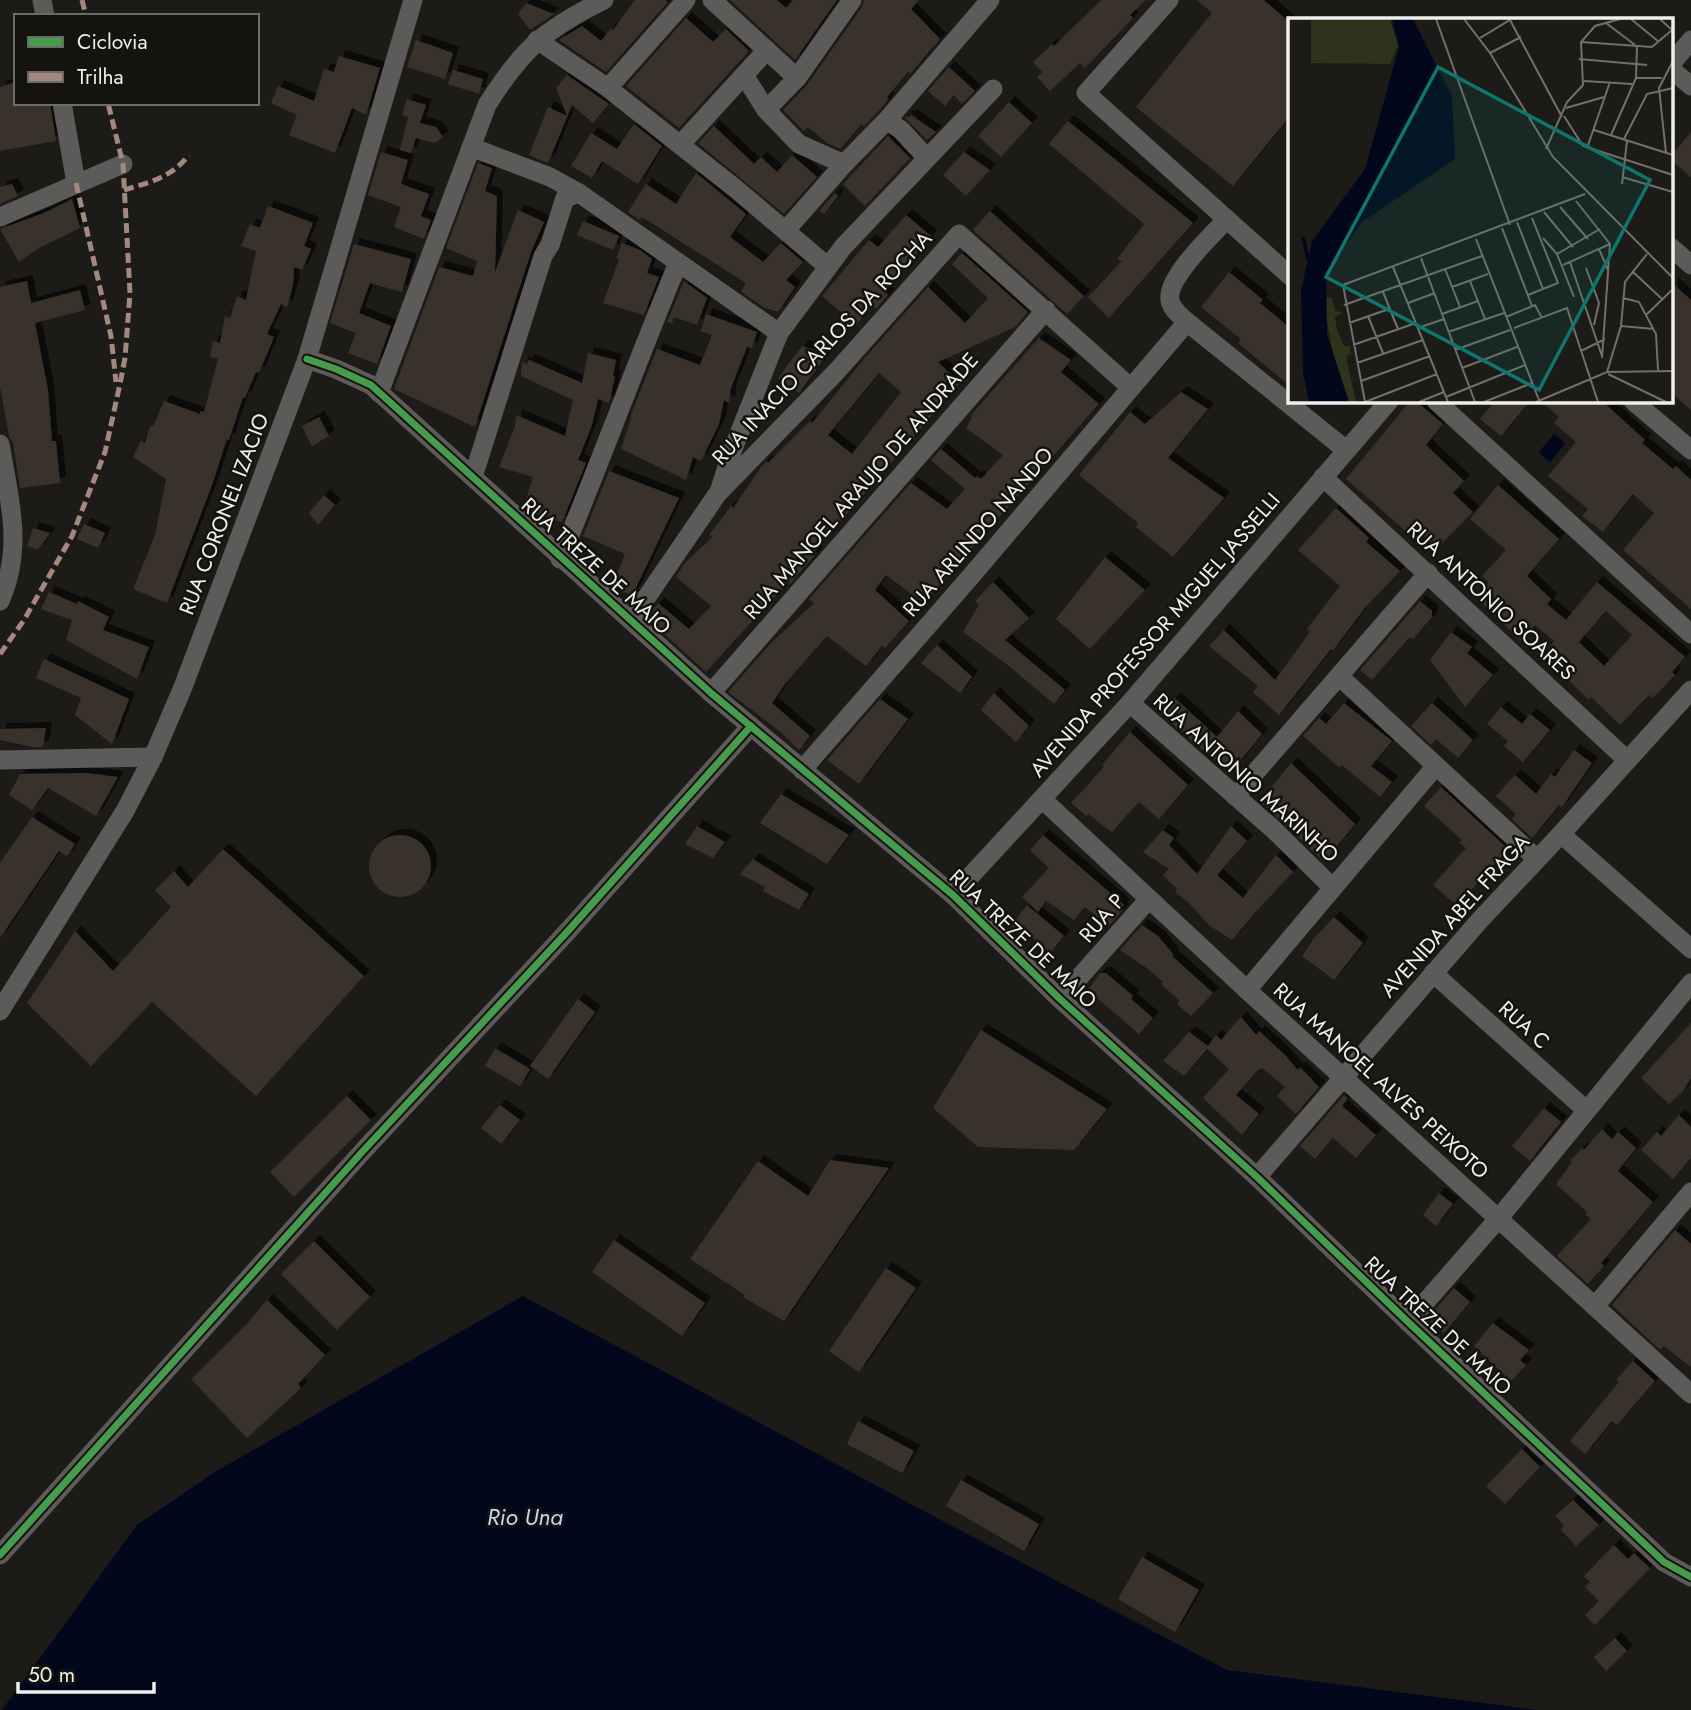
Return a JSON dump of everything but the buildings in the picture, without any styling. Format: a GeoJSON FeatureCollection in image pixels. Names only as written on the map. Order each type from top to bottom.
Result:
{"type":"FeatureCollection","features":[{"type":"Feature","properties":{"kind":"street","name":"RUA CORONEL IZACIO"},"geometry":{"type":"LineString","coordinates":[[0,1011],[125,811],[153,757],[183,687],[307,359],[413,0]]}},
{"type":"Feature","properties":{"kind":"street"},"geometry":{"type":"LineString","coordinates":[[379,393],[493,95],[521,56],[537,40],[579,12],[604,0]]}},
{"type":"Feature","properties":{"kind":"street"},"geometry":{"type":"LineString","coordinates":[[608,88],[686,0]]}},
{"type":"Feature","properties":{"kind":"street"},"geometry":{"type":"LineString","coordinates":[[712,0],[797,78]]}},
{"type":"Feature","properties":{"kind":"street"},"geometry":{"type":"LineString","coordinates":[[766,110],[797,78],[852,0]]}},
{"type":"Feature","properties":{"kind":"street"},"geometry":{"type":"LineString","coordinates":[[786,230],[887,120],[990,0]]}},
{"type":"Feature","properties":{"kind":"street"},"geometry":{"type":"LineString","coordinates":[[1169,0],[1086,93],[1288,274]]}},
{"type":"Feature","properties":{"kind":"street"},"geometry":{"type":"LineString","coordinates":[[537,40],[608,88],[827,266]]}},
{"type":"Feature","properties":{"kind":"street"},"geometry":{"type":"LineString","coordinates":[[1674,61],[1691,40]]}},
{"type":"Feature","properties":{"kind":"street"},"geometry":{"type":"LineString","coordinates":[[680,145],[766,50]]}},
{"type":"Feature","properties":{"kind":"street"},"geometry":{"type":"LineString","coordinates":[[1674,72],[1691,86]]}},
{"type":"Feature","properties":{"kind":"street"},"geometry":{"type":"LineString","coordinates":[[744,75],[766,110],[799,144],[844,164]]}},
{"type":"Feature","properties":{"kind":"street","name":"RUA INACIO CARLOS DA ROCHA"},"geometry":{"type":"LineString","coordinates":[[718,493],[779,333],[827,266],[993,89]]}},
{"type":"Feature","properties":{"kind":"street"},"geometry":{"type":"LineString","coordinates":[[62,105],[76,183]]}},
{"type":"Feature","properties":{"kind":"street"},"geometry":{"type":"LineString","coordinates":[[887,120],[901,130],[927,158]]}},
{"type":"Feature","properties":{"kind":"street"},"geometry":{"type":"LineString","coordinates":[[471,147],[550,177],[579,193],[779,333]]}},
{"type":"Feature","properties":{"kind":"street"},"geometry":{"type":"LineString","coordinates":[[0,217],[123,164]]}},
{"type":"Feature","properties":{"kind":"street"},"geometry":{"type":"LineString","coordinates":[[473,477],[565,198],[579,193]]}},
{"type":"Feature","properties":{"kind":"street"},"geometry":{"type":"LineString","coordinates":[[1227,219],[1175,279],[1170,292],[1173,308],[1346,450]]}},
{"type":"Feature","properties":{"kind":"street","name":"RUA INACIO CARLOS DA ROCHA"},"geometry":{"type":"LineString","coordinates":[[631,620],[718,493],[836,372],[959,234],[1046,310]]}},
{"type":"Feature","properties":{"kind":"street"},"geometry":{"type":"LineString","coordinates":[[1674,250],[1691,265]]}},
{"type":"Feature","properties":{"kind":"street"},"geometry":{"type":"LineString","coordinates":[[560,559],[600,465],[678,263]]}},
{"type":"Feature","properties":{"kind":"street"},"geometry":{"type":"LineString","coordinates":[[1046,310],[1130,387]]}},
{"type":"Feature","properties":{"kind":"street","name":"RUA MANOEL ARAUJO DE ANDRADE"},"geometry":{"type":"LineString","coordinates":[[711,693],[1046,310]]}},
{"type":"Feature","properties":{"kind":"street","name":"RUA ARLINDO NANDO"},"geometry":{"type":"LineString","coordinates":[[802,770],[1187,322]]}},
{"type":"Feature","properties":{"kind":"street","name":"RUA TREZE DE MAIO"},"geometry":{"type":"LineString","coordinates":[[307,359],[371,385],[711,693],[953,895],[1060,999],[1256,1177],[1664,1562],[1691,1577]]}},
{"type":"Feature","properties":{"kind":"street","name":"AVENIDA PROFESSOR MIGUEL JASSELLI"},"geometry":{"type":"LineString","coordinates":[[953,895],[1130,703],[1388,402]]}},
{"type":"Feature","properties":{"kind":"street"},"geometry":{"type":"LineString","coordinates":[[1437,402],[1691,634]]}},
{"type":"Feature","properties":{"kind":"street"},"geometry":{"type":"LineString","coordinates":[[1634,402],[1691,450]]}},
{"type":"Feature","properties":{"kind":"street"},"geometry":{"type":"LineString","coordinates":[[0,444],[5,503],[15,534],[11,568],[0,601]]}},
{"type":"Feature","properties":{"kind":"street","name":"RUA ANTONIO SOARES"},"geometry":{"type":"LineString","coordinates":[[1323,477],[1627,760]]}},
{"type":"Feature","properties":{"kind":"street"},"geometry":{"type":"LineString","coordinates":[[1236,796],[1428,573]]}},
{"type":"Feature","properties":{"kind":"street"},"geometry":{"type":"LineString","coordinates":[[1340,677],[1536,858]]}},
{"type":"Feature","properties":{"kind":"street","name":"AVENIDA ABEL FRAGA"},"geometry":{"type":"LineString","coordinates":[[1256,1177],[1433,973],[1691,690]]}},
{"type":"Feature","properties":{"kind":"street","name":"RUA ANTONIO MARINHO"},"geometry":{"type":"LineString","coordinates":[[1130,703],[1236,796],[1332,887]]}},
{"type":"Feature","properties":{"kind":"street"},"geometry":{"type":"LineString","coordinates":[[0,1555],[354,1161],[567,932],[751,726]]}},
{"type":"Feature","properties":{"kind":"street"},"geometry":{"type":"LineString","coordinates":[[0,760],[153,757]]}},
{"type":"Feature","properties":{"kind":"street"},"geometry":{"type":"LineString","coordinates":[[1247,990],[1435,767]]}},
{"type":"Feature","properties":{"kind":"street","name":"RUA MANOEL ALVES PEIXOTO"},"geometry":{"type":"LineString","coordinates":[[1042,799],[1247,990],[1691,1394]]}},
{"type":"Feature","properties":{"kind":"street"},"geometry":{"type":"LineString","coordinates":[[1561,834],[1691,949]]}},
{"type":"Feature","properties":{"kind":"street","name":"RUA P"},"geometry":{"type":"LineString","coordinates":[[1060,999],[1149,899]]}},
{"type":"Feature","properties":{"kind":"street","name":"RUA C"},"geometry":{"type":"LineString","coordinates":[[1433,973],[1586,1110]]}},
{"type":"Feature","properties":{"kind":"street"},"geometry":{"type":"LineString","coordinates":[[1408,1322],[1688,993]]}},
{"type":"Feature","properties":{"kind":"street"},"geometry":{"type":"LineString","coordinates":[[1596,1306],[1687,1206]]}},
{"type":"Feature","properties":{"kind":"water"},"geometry":{"type":"Polygon","coordinates":[[[1554,434],[1565,443],[1550,463],[1539,452],[1554,434]]]}},
{"type":"Feature","properties":{"kind":"water","name":"Rio Una"},"geometry":{"type":"Polygon","coordinates":[[[523,1296],[1227,1670],[1537,1710],[2,1710],[137,1525],[215,1472],[523,1296]]]}},
{"type":"Feature","properties":{"kind":"marked path"},"geometry":{"type":"LineString","coordinates":[[82,0],[86,14]]}},
{"type":"Feature","properties":{"kind":"marked path"},"geometry":{"type":"LineString","coordinates":[[0,654],[24,620],[72,536],[105,452],[120,384],[125,358],[130,293],[123,164],[108,105]]}},
{"type":"Feature","properties":{"kind":"marked path"},"geometry":{"type":"LineString","coordinates":[[124,190],[168,174],[189,155]]}},
{"type":"Feature","properties":{"kind":"marked path"},"geometry":{"type":"LineString","coordinates":[[76,183],[111,336],[116,382]]}},
{"type":"Feature","properties":{"kind":"cycle path"},"geometry":{"type":"LineString","coordinates":[[307,359],[371,385],[711,693],[953,895],[1060,999],[1257,1177],[1664,1562],[1691,1577]]}},
{"type":"Feature","properties":{"kind":"cycle path"},"geometry":{"type":"LineString","coordinates":[[0,1555],[363,1151],[567,932],[751,726]]}}]}
